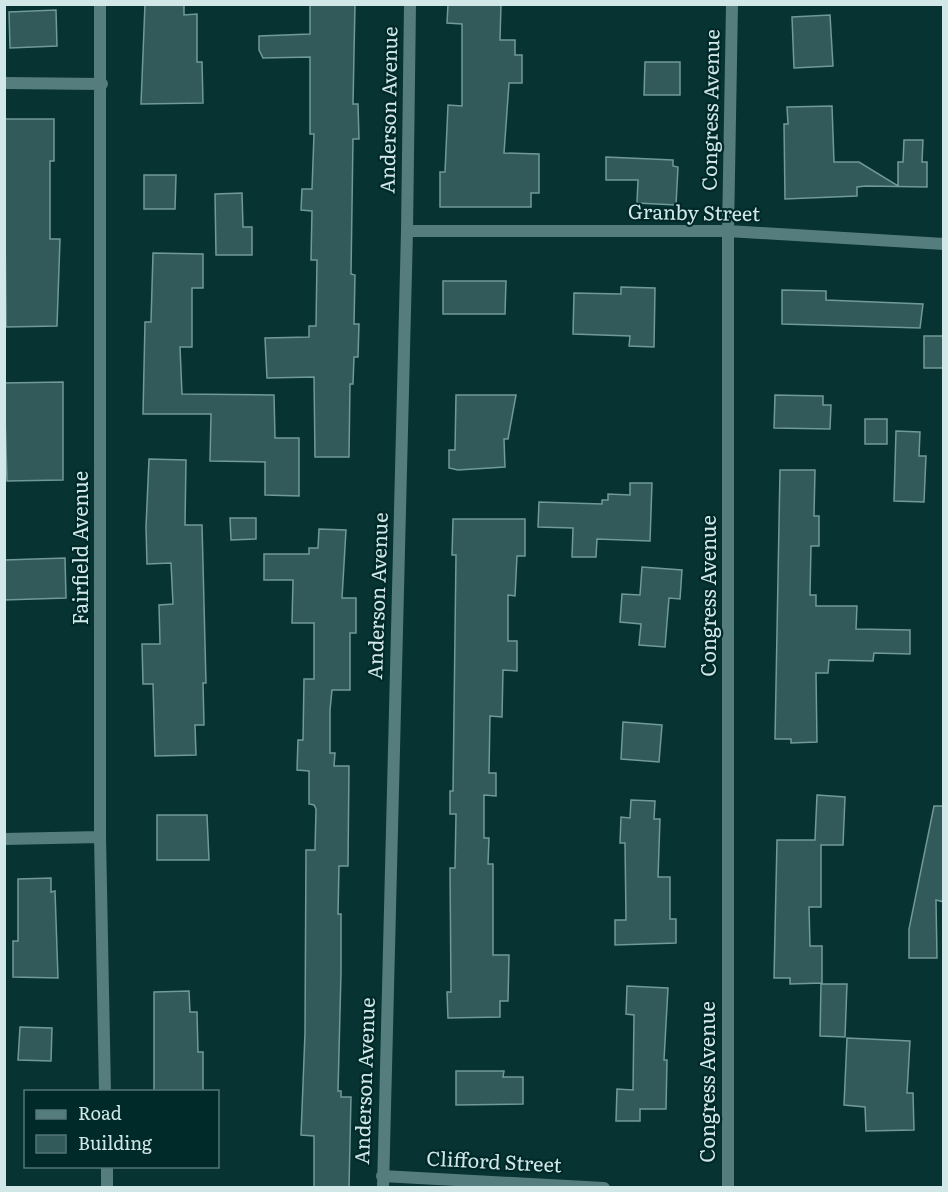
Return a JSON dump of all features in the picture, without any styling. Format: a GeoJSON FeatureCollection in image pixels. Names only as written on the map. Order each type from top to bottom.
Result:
{"type":"FeatureCollection","features":[{"type":"Feature","properties":{"kind":"street","name":"Fairfield Avenue"},"geometry":{"type":"LineString","coordinates":[[100,4],[102,84],[100,837],[105,1090]]}},
{"type":"Feature","properties":{"kind":"street","name":"Anderson Avenue"},"geometry":{"type":"LineString","coordinates":[[383,1182],[407,231],[410,4]]}},
{"type":"Feature","properties":{"kind":"street","name":"Congress Avenue"},"geometry":{"type":"LineString","coordinates":[[728,1188],[728,231],[732,4]]}},
{"type":"Feature","properties":{"kind":"street"},"geometry":{"type":"LineString","coordinates":[[4,83],[102,84]]}},
{"type":"Feature","properties":{"kind":"street","name":"Granby Street"},"geometry":{"type":"LineString","coordinates":[[407,231],[728,231],[944,244]]}},
{"type":"Feature","properties":{"kind":"street"},"geometry":{"type":"LineString","coordinates":[[4,839],[100,837]]}},
{"type":"Feature","properties":{"kind":"street"},"geometry":{"type":"LineString","coordinates":[[106,1168],[107,1188]]}},
{"type":"Feature","properties":{"kind":"street","name":"Clifford Street"},"geometry":{"type":"LineString","coordinates":[[383,1182],[604,1188]]}},
{"type":"Feature","properties":{"kind":"building"},"geometry":{"type":"Polygon","coordinates":[[[145,4],[184,4],[184,15],[197,14],[197,62],[202,62],[203,103],[141,104],[145,4]]]}},
{"type":"Feature","properties":{"kind":"building"},"geometry":{"type":"Polygon","coordinates":[[[310,4],[355,4],[353,104],[358,104],[359,139],[353,139],[351,274],[355,275],[354,324],[359,324],[358,357],[354,357],[353,384],[350,384],[349,457],[315,457],[314,377],[267,378],[265,338],[309,337],[309,326],[316,326],[317,260],[311,260],[312,211],[301,210],[302,189],[312,189],[314,134],[310,134],[310,57],[263,58],[259,50],[259,36],[310,34],[310,4]]]}},
{"type":"Feature","properties":{"kind":"building"},"geometry":{"type":"Polygon","coordinates":[[[448,4],[501,4],[500,40],[515,40],[515,55],[522,55],[522,83],[509,83],[504,153],[539,154],[539,193],[531,193],[531,207],[440,207],[440,172],[445,172],[448,105],[462,106],[462,24],[447,23],[448,4]]]}},
{"type":"Feature","properties":{"kind":"building"},"geometry":{"type":"Polygon","coordinates":[[[56,10],[57,46],[10,48],[9,12],[56,10]]]}},
{"type":"Feature","properties":{"kind":"building"},"geometry":{"type":"Polygon","coordinates":[[[830,15],[833,66],[794,68],[792,17],[830,15]]]}},
{"type":"Feature","properties":{"kind":"building"},"geometry":{"type":"Polygon","coordinates":[[[645,62],[680,62],[680,95],[644,95],[645,62]]]}},
{"type":"Feature","properties":{"kind":"building"},"geometry":{"type":"Polygon","coordinates":[[[832,106],[834,162],[859,162],[898,186],[898,162],[903,162],[904,140],[923,140],[922,162],[927,162],[927,187],[866,186],[857,187],[857,196],[785,199],[784,124],[788,124],[787,107],[832,106]]]}},
{"type":"Feature","properties":{"kind":"building"},"geometry":{"type":"Polygon","coordinates":[[[4,119],[54,119],[54,161],[50,161],[50,239],[60,239],[57,326],[6,327],[4,119]]]}},
{"type":"Feature","properties":{"kind":"building"},"geometry":{"type":"Polygon","coordinates":[[[606,157],[673,160],[673,166],[678,167],[676,205],[637,203],[638,180],[606,180],[606,157]]]}},
{"type":"Feature","properties":{"kind":"building"},"geometry":{"type":"Polygon","coordinates":[[[144,175],[176,175],[175,209],[144,209],[144,175]]]}},
{"type":"Feature","properties":{"kind":"building"},"geometry":{"type":"Polygon","coordinates":[[[242,193],[243,227],[252,227],[252,255],[216,255],[215,194],[242,193]]]}},
{"type":"Feature","properties":{"kind":"building"},"geometry":{"type":"Polygon","coordinates":[[[153,253],[203,254],[203,288],[192,288],[192,347],[180,347],[182,394],[274,395],[275,438],[299,438],[299,496],[265,495],[265,462],[210,461],[211,414],[143,414],[145,322],[151,322],[153,253]]]}},
{"type":"Feature","properties":{"kind":"building"},"geometry":{"type":"Polygon","coordinates":[[[443,281],[506,281],[505,314],[443,314],[443,281]]]}},
{"type":"Feature","properties":{"kind":"building"},"geometry":{"type":"Polygon","coordinates":[[[621,287],[655,288],[654,347],[629,346],[630,336],[573,334],[574,293],[621,294],[621,287]]]}},
{"type":"Feature","properties":{"kind":"building"},"geometry":{"type":"Polygon","coordinates":[[[782,290],[826,291],[826,300],[923,304],[920,328],[782,324],[782,290]]]}},
{"type":"Feature","properties":{"kind":"building"},"geometry":{"type":"Polygon","coordinates":[[[924,336],[944,336],[944,368],[924,368],[924,336]]]}},
{"type":"Feature","properties":{"kind":"building"},"geometry":{"type":"Polygon","coordinates":[[[63,382],[63,480],[7,481],[4,383],[63,382]]]}},
{"type":"Feature","properties":{"kind":"building"},"geometry":{"type":"Polygon","coordinates":[[[456,395],[516,395],[508,439],[504,439],[505,467],[458,470],[449,468],[449,450],[455,450],[456,395]]]}},
{"type":"Feature","properties":{"kind":"building"},"geometry":{"type":"Polygon","coordinates":[[[775,395],[823,396],[823,405],[831,405],[830,429],[774,428],[775,395]]]}},
{"type":"Feature","properties":{"kind":"building"},"geometry":{"type":"Polygon","coordinates":[[[865,419],[887,419],[887,444],[865,444],[865,419]]]}},
{"type":"Feature","properties":{"kind":"building"},"geometry":{"type":"Polygon","coordinates":[[[896,431],[920,432],[919,456],[926,456],[924,502],[894,501],[896,431]]]}},
{"type":"Feature","properties":{"kind":"building"},"geometry":{"type":"Polygon","coordinates":[[[149,459],[186,460],[185,525],[202,525],[206,683],[203,683],[204,725],[195,725],[196,755],[155,756],[153,684],[143,684],[142,644],[160,644],[159,605],[173,604],[171,563],[147,564],[149,459]]]}},
{"type":"Feature","properties":{"kind":"building"},"geometry":{"type":"Polygon","coordinates":[[[780,470],[815,470],[814,516],[819,516],[819,546],[811,546],[810,595],[816,595],[816,606],[857,606],[856,629],[910,630],[910,654],[874,653],[873,661],[829,660],[828,673],[816,673],[817,742],[791,743],[791,739],[775,739],[780,470]]]}},
{"type":"Feature","properties":{"kind":"building"},"geometry":{"type":"Polygon","coordinates":[[[630,483],[652,483],[650,541],[597,539],[596,557],[572,557],[573,528],[538,527],[539,502],[602,504],[602,500],[608,500],[608,494],[630,495],[630,483]]]}},
{"type":"Feature","properties":{"kind":"building"},"geometry":{"type":"Polygon","coordinates":[[[230,518],[256,518],[256,539],[231,540],[230,518]]]}},
{"type":"Feature","properties":{"kind":"building"},"geometry":{"type":"Polygon","coordinates":[[[453,519],[525,519],[525,556],[517,556],[515,596],[508,595],[508,641],[517,641],[517,671],[503,670],[502,717],[490,716],[489,773],[496,773],[496,796],[484,795],[484,838],[489,838],[488,864],[493,864],[493,955],[509,955],[508,1001],[500,1001],[500,1017],[448,1018],[447,992],[451,992],[450,868],[455,868],[456,814],[450,814],[450,791],[453,791],[456,555],[452,555],[453,519]]]}},
{"type":"Feature","properties":{"kind":"building"},"geometry":{"type":"Polygon","coordinates":[[[319,529],[346,530],[342,598],[356,598],[356,633],[350,633],[350,690],[332,690],[330,710],[330,753],[335,753],[334,766],[349,766],[348,866],[339,866],[338,914],[341,914],[341,973],[338,1091],[341,1091],[341,1097],[351,1097],[349,1188],[314,1188],[314,1136],[301,1135],[305,1033],[306,850],[315,850],[316,809],[314,805],[309,804],[309,771],[297,770],[298,740],[303,740],[304,679],[314,679],[314,623],[292,623],[293,580],[264,580],[264,554],[309,554],[309,548],[318,548],[319,529]]]}},
{"type":"Feature","properties":{"kind":"building"},"geometry":{"type":"Polygon","coordinates":[[[65,558],[66,598],[4,600],[4,560],[65,558]]]}},
{"type":"Feature","properties":{"kind":"building"},"geometry":{"type":"Polygon","coordinates":[[[642,567],[682,570],[680,599],[669,598],[665,647],[639,645],[641,624],[620,622],[622,594],[640,595],[642,567]]]}},
{"type":"Feature","properties":{"kind":"building"},"geometry":{"type":"Polygon","coordinates":[[[623,722],[662,725],[659,762],[621,759],[623,722]]]}},
{"type":"Feature","properties":{"kind":"building"},"geometry":{"type":"Polygon","coordinates":[[[817,795],[845,797],[843,845],[821,845],[821,907],[809,907],[810,946],[822,946],[822,983],[790,984],[790,978],[774,978],[777,840],[815,840],[817,795]]]}},
{"type":"Feature","properties":{"kind":"building"},"geometry":{"type":"Polygon","coordinates":[[[631,800],[655,801],[654,819],[660,819],[658,877],[670,877],[670,919],[676,919],[676,943],[615,945],[615,920],[626,920],[625,843],[620,843],[621,817],[630,818],[631,800]]]}},
{"type":"Feature","properties":{"kind":"building"},"geometry":{"type":"Polygon","coordinates":[[[934,806],[944,806],[944,902],[936,900],[937,958],[909,958],[909,929],[934,806]]]}},
{"type":"Feature","properties":{"kind":"building"},"geometry":{"type":"Polygon","coordinates":[[[157,815],[207,815],[209,860],[157,860],[157,815]]]}},
{"type":"Feature","properties":{"kind":"building"},"geometry":{"type":"Polygon","coordinates":[[[51,878],[51,892],[55,891],[58,978],[13,977],[13,941],[18,941],[18,879],[51,878]]]}},
{"type":"Feature","properties":{"kind":"building"},"geometry":{"type":"Polygon","coordinates":[[[821,984],[847,984],[845,1037],[820,1036],[821,984]]]}},
{"type":"Feature","properties":{"kind":"building"},"geometry":{"type":"Polygon","coordinates":[[[627,986],[668,988],[664,1060],[667,1060],[666,1109],[640,1109],[640,1121],[616,1121],[617,1089],[633,1090],[634,1015],[626,1014],[627,986]]]}},
{"type":"Feature","properties":{"kind":"building"},"geometry":{"type":"Polygon","coordinates":[[[189,991],[190,1012],[197,1012],[198,1052],[203,1052],[203,1090],[154,1090],[154,992],[189,991]]]}},
{"type":"Feature","properties":{"kind":"building"},"geometry":{"type":"Polygon","coordinates":[[[20,1027],[52,1028],[51,1061],[18,1060],[20,1027]]]}},
{"type":"Feature","properties":{"kind":"building"},"geometry":{"type":"Polygon","coordinates":[[[847,1038],[910,1041],[907,1093],[913,1093],[914,1130],[866,1131],[865,1107],[844,1105],[847,1038]]]}},
{"type":"Feature","properties":{"kind":"building"},"geometry":{"type":"Polygon","coordinates":[[[456,1071],[504,1071],[503,1077],[523,1077],[523,1104],[456,1105],[456,1071]]]}}]}
